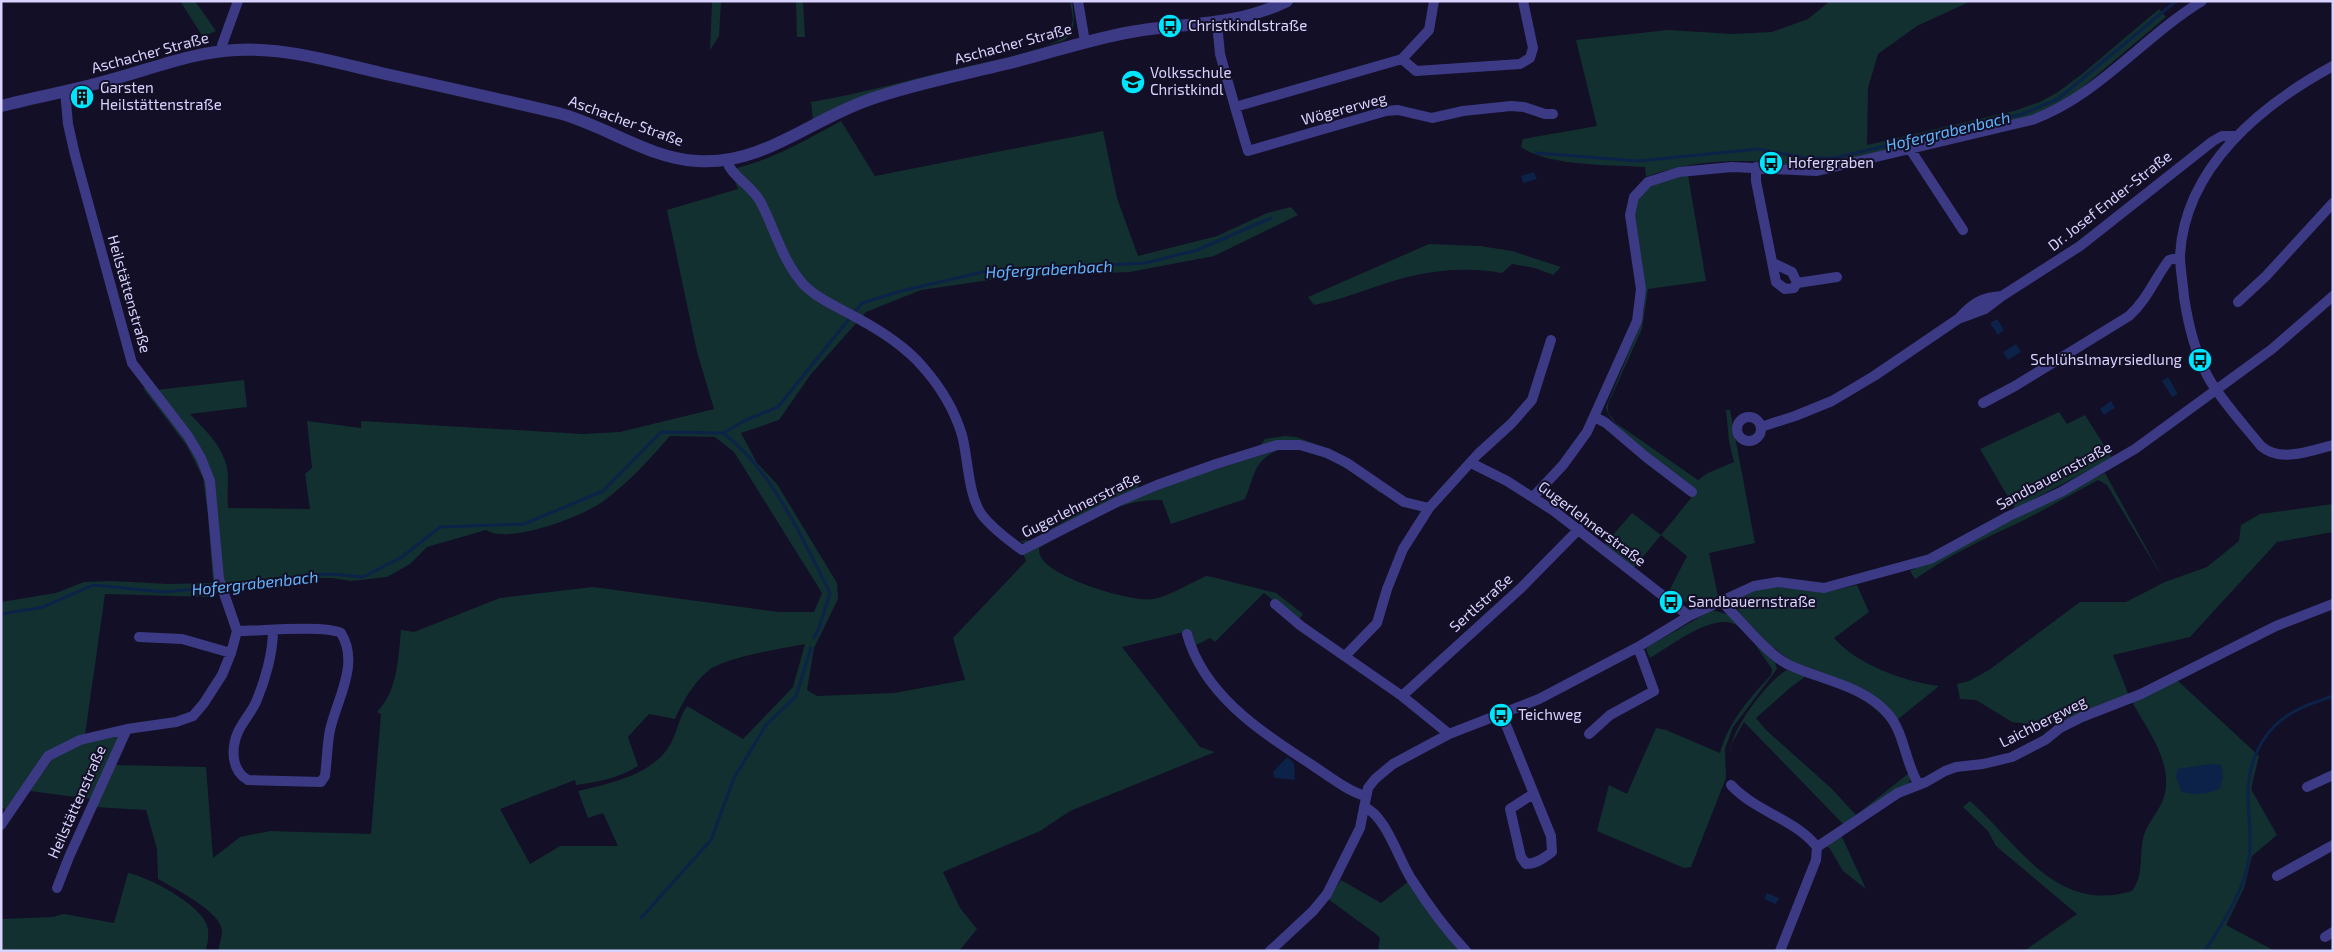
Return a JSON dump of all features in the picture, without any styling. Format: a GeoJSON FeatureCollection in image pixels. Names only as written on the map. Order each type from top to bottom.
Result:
{"type":"FeatureCollection","features":[{"type":"Feature","properties":{"kind":"street"},"geometry":{"type":"LineString","coordinates":[[222,51],[222,45],[238,1]]}},
{"type":"Feature","properties":{"kind":"street"},"geometry":{"type":"LineString","coordinates":[[1078,1],[1085,42]]}},
{"type":"Feature","properties":{"kind":"street","name":"Aschacher Straße"},"geometry":{"type":"LineString","coordinates":[[1,106],[65,91],[183,58],[222,51],[268,50],[321,59],[570,116],[672,158],[699,162],[726,161],[765,150],[816,122],[869,99],[1085,42],[1146,29],[1217,23],[1254,14],[1287,1]]}},
{"type":"Feature","properties":{"kind":"street"},"geometry":{"type":"LineString","coordinates":[[1434,1],[1429,30],[1402,59],[1416,71],[1427,72],[1520,64],[1530,58],[1533,48],[1522,1]]}},
{"type":"Feature","properties":{"kind":"street"},"geometry":{"type":"LineString","coordinates":[[1533,497],[1576,449],[1595,417],[1637,321],[1640,304],[1639,272],[1630,215],[1634,197],[1648,182],[1663,176],[1704,169],[1756,167],[1816,171],[2032,120],[2052,113],[2070,103],[2171,22],[2202,1]]}},
{"type":"Feature","properties":{"kind":"street","name":"Wögererweg"},"geometry":{"type":"LineString","coordinates":[[1217,23],[1220,54],[1248,151],[1386,111],[1398,110],[1432,118],[1463,111],[1511,106],[1553,114]]}},
{"type":"Feature","properties":{"kind":"street","name":"Wögererweg"},"geometry":{"type":"LineString","coordinates":[[1235,107],[1402,59]]}},
{"type":"Feature","properties":{"kind":"street"},"geometry":{"type":"LineString","coordinates":[[2333,66],[2282,95],[2236,136],[2224,150],[2197,192],[2185,224],[2180,257],[2185,304],[2192,334],[2200,360],[2216,389],[2268,452],[2279,455],[2291,454],[2333,444]]}},
{"type":"Feature","properties":{"kind":"street","name":"Heilstättenstraße"},"geometry":{"type":"LineString","coordinates":[[1,825],[48,756],[80,740],[127,729],[176,722],[193,716],[209,696],[231,653],[237,631],[219,579],[210,481],[188,436],[132,363],[75,156],[65,91]]}},
{"type":"Feature","properties":{"kind":"street","name":"Dr. Josef Ender-Straße"},"geometry":{"type":"LineString","coordinates":[[1761,427],[1832,401],[1874,376],[1958,319],[1973,303],[1982,298],[2002,296],[2080,246],[2213,141],[2222,136],[2236,136]]}},
{"type":"Feature","properties":{"kind":"street"},"geometry":{"type":"LineString","coordinates":[[1910,149],[1963,230]]}},
{"type":"Feature","properties":{"kind":"street","name":"Gugerlehnerstraße"},"geometry":{"type":"LineString","coordinates":[[726,161],[731,172],[753,190],[783,254],[803,284],[826,302],[858,318],[900,346],[921,364],[939,387],[952,410],[962,435],[969,478],[981,514],[1000,533],[1022,550],[1117,502],[1157,485],[1277,445],[1300,445],[1327,453],[1347,463],[1404,502],[1429,508]]}},
{"type":"Feature","properties":{"kind":"street"},"geometry":{"type":"LineString","coordinates":[[1756,167],[1756,181],[1774,276],[1779,286],[1789,289],[1794,288],[1797,283],[1837,277]]}},
{"type":"Feature","properties":{"kind":"street"},"geometry":{"type":"LineString","coordinates":[[2238,302],[2266,276],[2333,203]]}},
{"type":"Feature","properties":{"kind":"street"},"geometry":{"type":"LineString","coordinates":[[1983,403],[2015,386],[2129,316],[2138,308],[2153,287],[2169,260],[2180,257]]}},
{"type":"Feature","properties":{"kind":"street"},"geometry":{"type":"LineString","coordinates":[[1772,263],[1792,272],[1797,283]]}},
{"type":"Feature","properties":{"kind":"street","name":"Sandbauernstraße"},"geometry":{"type":"LineString","coordinates":[[1270,951],[1313,911],[1327,894],[1360,828],[1364,801],[1375,779],[1394,764],[1449,734],[1539,699],[1638,647],[1689,616],[1767,583],[1824,588],[1912,566],[1930,559],[1989,526],[2061,492],[2101,470],[2170,425],[2216,389],[2272,350],[2333,296]]}},
{"type":"Feature","properties":{"kind":"street"},"geometry":{"type":"LineString","coordinates":[[1345,656],[1377,622],[1387,589],[1403,548],[1429,508],[1471,463],[1512,424],[1532,400],[1551,340]]}},
{"type":"Feature","properties":{"kind":"street"},"geometry":{"type":"LineString","coordinates":[[1595,417],[1606,422],[1646,458],[1692,492]]}},
{"type":"Feature","properties":{"kind":"street","name":"Gugerlehnerstraße"},"geometry":{"type":"LineString","coordinates":[[1471,463],[1500,476],[1533,497],[1578,529],[1689,616]]}},
{"type":"Feature","properties":{"kind":"street","name":"Sertlstraße"},"geometry":{"type":"LineString","coordinates":[[1402,696],[1521,588],[1578,529]]}},
{"type":"Feature","properties":{"kind":"street"},"geometry":{"type":"LineString","coordinates":[[1721,601],[1772,654],[1787,664],[1831,680],[1879,705],[1890,716],[1899,732],[1906,757],[1919,785]]}},
{"type":"Feature","properties":{"kind":"street"},"geometry":{"type":"LineString","coordinates":[[1276,604],[1301,626],[1402,696],[1449,734]]}},
{"type":"Feature","properties":{"kind":"street","name":"Laichbergweg"},"geometry":{"type":"LineString","coordinates":[[1817,847],[1898,793],[1956,767],[1983,764],[2012,756],[2045,740],[2060,728],[2082,717],[2141,694],[2276,626],[2333,604]]}},
{"type":"Feature","properties":{"kind":"street"},"geometry":{"type":"LineString","coordinates":[[237,631],[273,630],[330,630],[341,633],[348,658],[348,673],[330,731],[325,776],[321,782],[248,780],[239,774],[236,766],[234,749],[236,738],[256,701],[272,645],[273,630]]}},
{"type":"Feature","properties":{"kind":"street"},"geometry":{"type":"LineString","coordinates":[[1187,634],[1192,650],[1204,671],[1238,712],[1256,727],[1356,793],[1364,801],[1380,822],[1412,881],[1446,928],[1466,951]]}},
{"type":"Feature","properties":{"kind":"street"},"geometry":{"type":"LineString","coordinates":[[139,637],[182,639],[231,653]]}},
{"type":"Feature","properties":{"kind":"street"},"geometry":{"type":"LineString","coordinates":[[1590,734],[1610,715],[1654,691],[1638,647]]}},
{"type":"Feature","properties":{"kind":"street"},"geometry":{"type":"LineString","coordinates":[[1502,714],[1551,836],[1553,844],[1552,852],[1544,858],[1531,864],[1526,864],[1521,857],[1510,809],[1534,794]]}},
{"type":"Feature","properties":{"kind":"street","name":"Heilstättenstraße"},"geometry":{"type":"LineString","coordinates":[[57,888],[68,859],[127,729]]}},
{"type":"Feature","properties":{"kind":"street"},"geometry":{"type":"LineString","coordinates":[[2308,787],[2333,775]]}},
{"type":"Feature","properties":{"kind":"street"},"geometry":{"type":"LineString","coordinates":[[1731,786],[1757,808],[1796,828],[1817,847],[1816,860],[1780,951]]}},
{"type":"Feature","properties":{"kind":"street"},"geometry":{"type":"LineString","coordinates":[[2277,876],[2333,845]]}},
{"type":"Feature","properties":{"kind":"green space"},"geometry":{"type":"Polygon","coordinates":[[[180,1],[195,1],[216,31],[203,37],[180,1]]]}},
{"type":"Feature","properties":{"kind":"green space"},"geometry":{"type":"Polygon","coordinates":[[[712,1],[721,1],[719,36],[710,50],[712,1]]]}},
{"type":"Feature","properties":{"kind":"green space"},"geometry":{"type":"Polygon","coordinates":[[[796,1],[803,1],[805,37],[797,37],[796,1]]]}},
{"type":"Feature","properties":{"kind":"green space"},"geometry":{"type":"Polygon","coordinates":[[[1070,1],[1072,1],[1074,22],[1069,36],[1065,40],[1043,47],[1068,35],[1073,20],[1070,1]]]}},
{"type":"Feature","properties":{"kind":"green space"},"geometry":{"type":"Polygon","coordinates":[[[1830,1],[1971,1],[1917,26],[1878,54],[1868,88],[1867,145],[2014,111],[2040,102],[2058,92],[2082,74],[2159,9],[2166,17],[2077,92],[2058,105],[2024,118],[1818,167],[1750,161],[1720,162],[1674,168],[1646,177],[1645,167],[1563,161],[1532,153],[1521,147],[1523,139],[1597,126],[1576,40],[1668,30],[1733,34],[1772,32],[1808,19],[1830,1]]]}},
{"type":"Feature","properties":{"kind":"green space"},"geometry":{"type":"Polygon","coordinates":[[[1019,55],[813,120],[811,102],[1019,55]]]}},
{"type":"Feature","properties":{"kind":"green space"},"geometry":{"type":"Polygon","coordinates":[[[841,121],[875,176],[1103,131],[1117,198],[1138,256],[1217,236],[1267,213],[1291,207],[1298,215],[1214,256],[1130,272],[1010,277],[921,290],[866,312],[811,374],[779,420],[741,433],[757,463],[777,484],[837,583],[838,599],[814,648],[807,690],[817,696],[894,693],[965,680],[953,638],[1026,561],[1023,553],[1066,532],[1039,548],[1040,555],[1046,563],[1058,572],[1091,587],[1127,597],[1153,599],[1173,592],[1206,576],[1276,593],[1303,614],[1298,621],[1264,593],[1215,642],[1210,638],[1194,646],[1184,632],[1122,647],[1200,747],[1215,752],[1070,811],[1040,831],[943,872],[960,908],[977,929],[959,951],[218,951],[222,936],[220,923],[205,908],[158,879],[157,849],[146,810],[94,807],[114,765],[206,767],[213,858],[240,837],[270,831],[371,834],[381,714],[377,712],[389,694],[396,674],[401,630],[414,632],[500,598],[593,587],[779,612],[814,612],[822,593],[734,452],[715,437],[670,436],[623,485],[605,500],[581,514],[546,527],[528,531],[497,534],[486,530],[427,547],[410,564],[387,577],[351,581],[332,578],[306,578],[282,588],[227,589],[208,597],[105,594],[85,735],[55,748],[6,809],[1,808],[1,602],[56,593],[84,582],[213,583],[203,478],[187,446],[143,388],[156,390],[244,380],[247,407],[190,414],[215,442],[224,458],[228,476],[228,508],[310,509],[305,474],[312,468],[307,421],[361,428],[361,421],[583,434],[620,432],[714,409],[697,352],[667,210],[738,189],[730,170],[774,155],[801,143],[841,121]],[[805,644],[754,654],[716,666],[708,671],[693,687],[675,719],[649,714],[628,737],[638,766],[623,774],[600,781],[576,785],[575,780],[500,809],[530,864],[560,846],[618,846],[603,813],[588,818],[578,791],[627,777],[650,766],[668,748],[687,706],[743,739],[793,687],[805,644]]]}},
{"type":"Feature","properties":{"kind":"green space"},"geometry":{"type":"Polygon","coordinates":[[[1688,175],[1706,281],[1648,289],[1642,329],[1608,404],[1608,412],[1606,407],[1640,326],[1644,308],[1644,279],[1634,214],[1638,197],[1653,183],[1688,175]]]}},
{"type":"Feature","properties":{"kind":"green space"},"geometry":{"type":"Polygon","coordinates":[[[1429,244],[1480,246],[1512,251],[1561,267],[1553,275],[1535,268],[1512,264],[1502,273],[1472,270],[1441,271],[1407,277],[1314,305],[1308,297],[1429,244]]]}},
{"type":"Feature","properties":{"kind":"green space"},"geometry":{"type":"Polygon","coordinates":[[[1726,410],[1730,410],[1755,543],[1709,553],[1718,596],[1704,601],[1692,602],[1667,595],[1687,556],[1661,535],[1696,492],[1630,439],[1618,427],[1608,412],[1616,423],[1698,480],[1708,473],[1734,462],[1729,441],[1726,410]]]}},
{"type":"Feature","properties":{"kind":"green space"},"geometry":{"type":"Polygon","coordinates":[[[2059,412],[2067,424],[2085,415],[2112,458],[2015,509],[1980,449],[2059,412]]]}},
{"type":"Feature","properties":{"kind":"green space"},"geometry":{"type":"Polygon","coordinates":[[[1285,436],[1296,437],[1332,450],[1259,447],[1265,439],[1285,436]]]}},
{"type":"Feature","properties":{"kind":"green space"},"geometry":{"type":"Polygon","coordinates":[[[1290,446],[1333,458],[1382,491],[1380,493],[1339,464],[1322,456],[1304,450],[1288,449],[1273,453],[1260,463],[1253,475],[1245,499],[1171,524],[1162,500],[1130,504],[1116,508],[1159,487],[1290,446]]]}},
{"type":"Feature","properties":{"kind":"green space"},"geometry":{"type":"Polygon","coordinates":[[[2105,473],[2165,582],[2107,485],[2098,480],[2030,517],[1966,548],[1915,579],[1910,571],[2105,473]]]}},
{"type":"Feature","properties":{"kind":"green space"},"geometry":{"type":"Polygon","coordinates":[[[1137,481],[1139,489],[1026,544],[1020,541],[1031,540],[1137,481]]]}},
{"type":"Feature","properties":{"kind":"green space"},"geometry":{"type":"Polygon","coordinates":[[[2333,504],[2333,532],[2277,542],[2190,637],[2113,655],[2129,696],[2058,722],[2041,725],[2012,722],[1976,700],[1960,699],[1957,684],[1969,681],[1989,670],[2080,602],[2126,602],[2165,582],[2207,567],[2239,541],[2241,525],[2260,514],[2333,504]]]}},
{"type":"Feature","properties":{"kind":"green space"},"geometry":{"type":"Polygon","coordinates":[[[1116,508],[1066,532],[1098,515],[1116,508]]]}},
{"type":"Feature","properties":{"kind":"green space"},"geometry":{"type":"Polygon","coordinates":[[[1632,513],[1661,535],[1633,569],[1605,544],[1632,513]]]}},
{"type":"Feature","properties":{"kind":"green space"},"geometry":{"type":"Polygon","coordinates":[[[1857,585],[1869,612],[1834,638],[1843,647],[1868,664],[1897,676],[1939,686],[1897,720],[1844,681],[1791,661],[1770,645],[1741,615],[1735,605],[1738,599],[1758,589],[1779,587],[1827,592],[1857,585]]]}},
{"type":"Feature","properties":{"kind":"green space"},"geometry":{"type":"Polygon","coordinates":[[[1712,610],[1730,615],[1775,662],[1777,669],[1733,727],[1725,749],[1726,778],[1691,867],[1684,868],[1597,831],[1609,785],[1627,794],[1656,728],[1666,730],[1720,753],[1734,721],[1771,675],[1772,669],[1752,641],[1738,626],[1728,622],[1706,626],[1693,632],[1650,658],[1646,649],[1649,646],[1712,610]]]}},
{"type":"Feature","properties":{"kind":"green space"},"geometry":{"type":"Polygon","coordinates":[[[1787,670],[1839,687],[1866,699],[1885,714],[1894,731],[1878,711],[1856,696],[1805,677],[1756,718],[1766,730],[1831,788],[1856,815],[1909,773],[1911,778],[1908,785],[1844,825],[1744,722],[1732,743],[1736,732],[1751,707],[1779,675],[1787,670]]]}},
{"type":"Feature","properties":{"kind":"green space"},"geometry":{"type":"Polygon","coordinates":[[[2177,680],[2259,756],[2251,789],[2277,835],[2252,856],[2244,888],[2226,925],[2275,951],[2024,951],[2077,914],[1996,846],[1988,831],[1963,807],[1970,801],[2022,854],[2060,884],[2081,893],[2105,895],[2132,891],[2140,873],[2144,834],[2162,802],[2166,789],[2166,776],[2159,750],[2132,702],[2177,680]]]}},
{"type":"Feature","properties":{"kind":"green space"},"geometry":{"type":"Polygon","coordinates":[[[115,735],[118,738],[91,799],[30,791],[53,757],[69,747],[115,735]]]}},
{"type":"Feature","properties":{"kind":"green space"},"geometry":{"type":"Polygon","coordinates":[[[1842,837],[1866,889],[1843,871],[1827,846],[1842,837]]]}},
{"type":"Feature","properties":{"kind":"green space"},"geometry":{"type":"Polygon","coordinates":[[[128,873],[160,885],[193,907],[201,915],[207,926],[206,950],[1,951],[1,919],[52,917],[64,914],[114,923],[128,873]]]}},
{"type":"Feature","properties":{"kind":"green space"},"geometry":{"type":"Polygon","coordinates":[[[1341,880],[1381,903],[1409,881],[1462,951],[1378,951],[1380,938],[1328,899],[1341,880]]]}},
{"type":"Feature","properties":{"kind":"water"},"geometry":{"type":"Polygon","coordinates":[[[1534,172],[1537,179],[1523,183],[1521,176],[1534,172]]]}},
{"type":"Feature","properties":{"kind":"water"},"geometry":{"type":"Polygon","coordinates":[[[1997,319],[2004,330],[1998,335],[1990,323],[1997,319]]]}},
{"type":"Feature","properties":{"kind":"water"},"geometry":{"type":"Polygon","coordinates":[[[2016,344],[2021,352],[2008,360],[2003,352],[2016,344]]]}},
{"type":"Feature","properties":{"kind":"water"},"geometry":{"type":"Polygon","coordinates":[[[2168,377],[2178,394],[2172,397],[2162,381],[2168,377]]]}},
{"type":"Feature","properties":{"kind":"water"},"geometry":{"type":"Polygon","coordinates":[[[2111,401],[2115,408],[2104,415],[2100,409],[2111,401]]]}},
{"type":"Feature","properties":{"kind":"water"},"geometry":{"type":"Polygon","coordinates":[[[1287,757],[1294,763],[1295,780],[1275,778],[1273,772],[1287,757]]]}},
{"type":"Feature","properties":{"kind":"water"},"geometry":{"type":"Polygon","coordinates":[[[2210,764],[2221,765],[2223,777],[2220,788],[2201,794],[2182,792],[2176,777],[2178,769],[2210,764]]]}},
{"type":"Feature","properties":{"kind":"water"},"geometry":{"type":"Polygon","coordinates":[[[1767,893],[1779,898],[1776,904],[1764,899],[1767,893]]]}},
{"type":"Feature","properties":{"kind":"waterway","name":"Hofergrabenbach"},"geometry":{"type":"LineString","coordinates":[[1536,153],[1638,161],[1758,149],[1806,158],[1834,158],[2022,114],[2058,99],[2176,1]]}},
{"type":"Feature","properties":{"kind":"waterway","name":"Hofergrabenbach"},"geometry":{"type":"LineString","coordinates":[[1,614],[43,607],[93,585],[165,592],[236,585],[272,584],[305,575],[333,574],[363,577],[402,557],[440,527],[524,524],[603,491],[661,432],[723,433],[746,420],[778,407],[862,303],[901,291],[987,271],[1145,263],[1197,250],[1271,218]]}},
{"type":"Feature","properties":{"kind":"waterway"},"geometry":{"type":"LineString","coordinates":[[723,433],[756,465],[771,485],[785,507],[830,593],[814,638]]}},
{"type":"Feature","properties":{"kind":"waterway"},"geometry":{"type":"LineString","coordinates":[[641,918],[711,840],[734,778],[766,725],[796,696],[811,648]]}},
{"type":"Feature","properties":{"kind":"waterway"},"geometry":{"type":"LineString","coordinates":[[2205,951],[2232,906],[2243,883],[2249,858],[2248,802],[2250,772],[2257,751],[2268,733],[2289,714],[2333,696]]}},
{"type":"Feature","properties":{"kind":"place","name":"Christkindlstraße"},"geometry":{"type":"Point","coordinates":[1170,26]}},
{"type":"Feature","properties":{"kind":"place","name":"Volksschule Christkindl"},"geometry":{"type":"Point","coordinates":[1133,82]}},
{"type":"Feature","properties":{"kind":"place","name":"Garsten Heilstättenstraße"},"geometry":{"type":"Point","coordinates":[82,97]}},
{"type":"Feature","properties":{"kind":"place","name":"Hofergraben"},"geometry":{"type":"Point","coordinates":[1771,163]}},
{"type":"Feature","properties":{"kind":"place","name":"Schlühslmayrsiedlung"},"geometry":{"type":"Point","coordinates":[2200,360]}},
{"type":"Feature","properties":{"kind":"place","name":"Sandbauernstraße"},"geometry":{"type":"Point","coordinates":[1671,602]}},
{"type":"Feature","properties":{"kind":"place","name":"Teichweg"},"geometry":{"type":"Point","coordinates":[1501,715]}}]}
